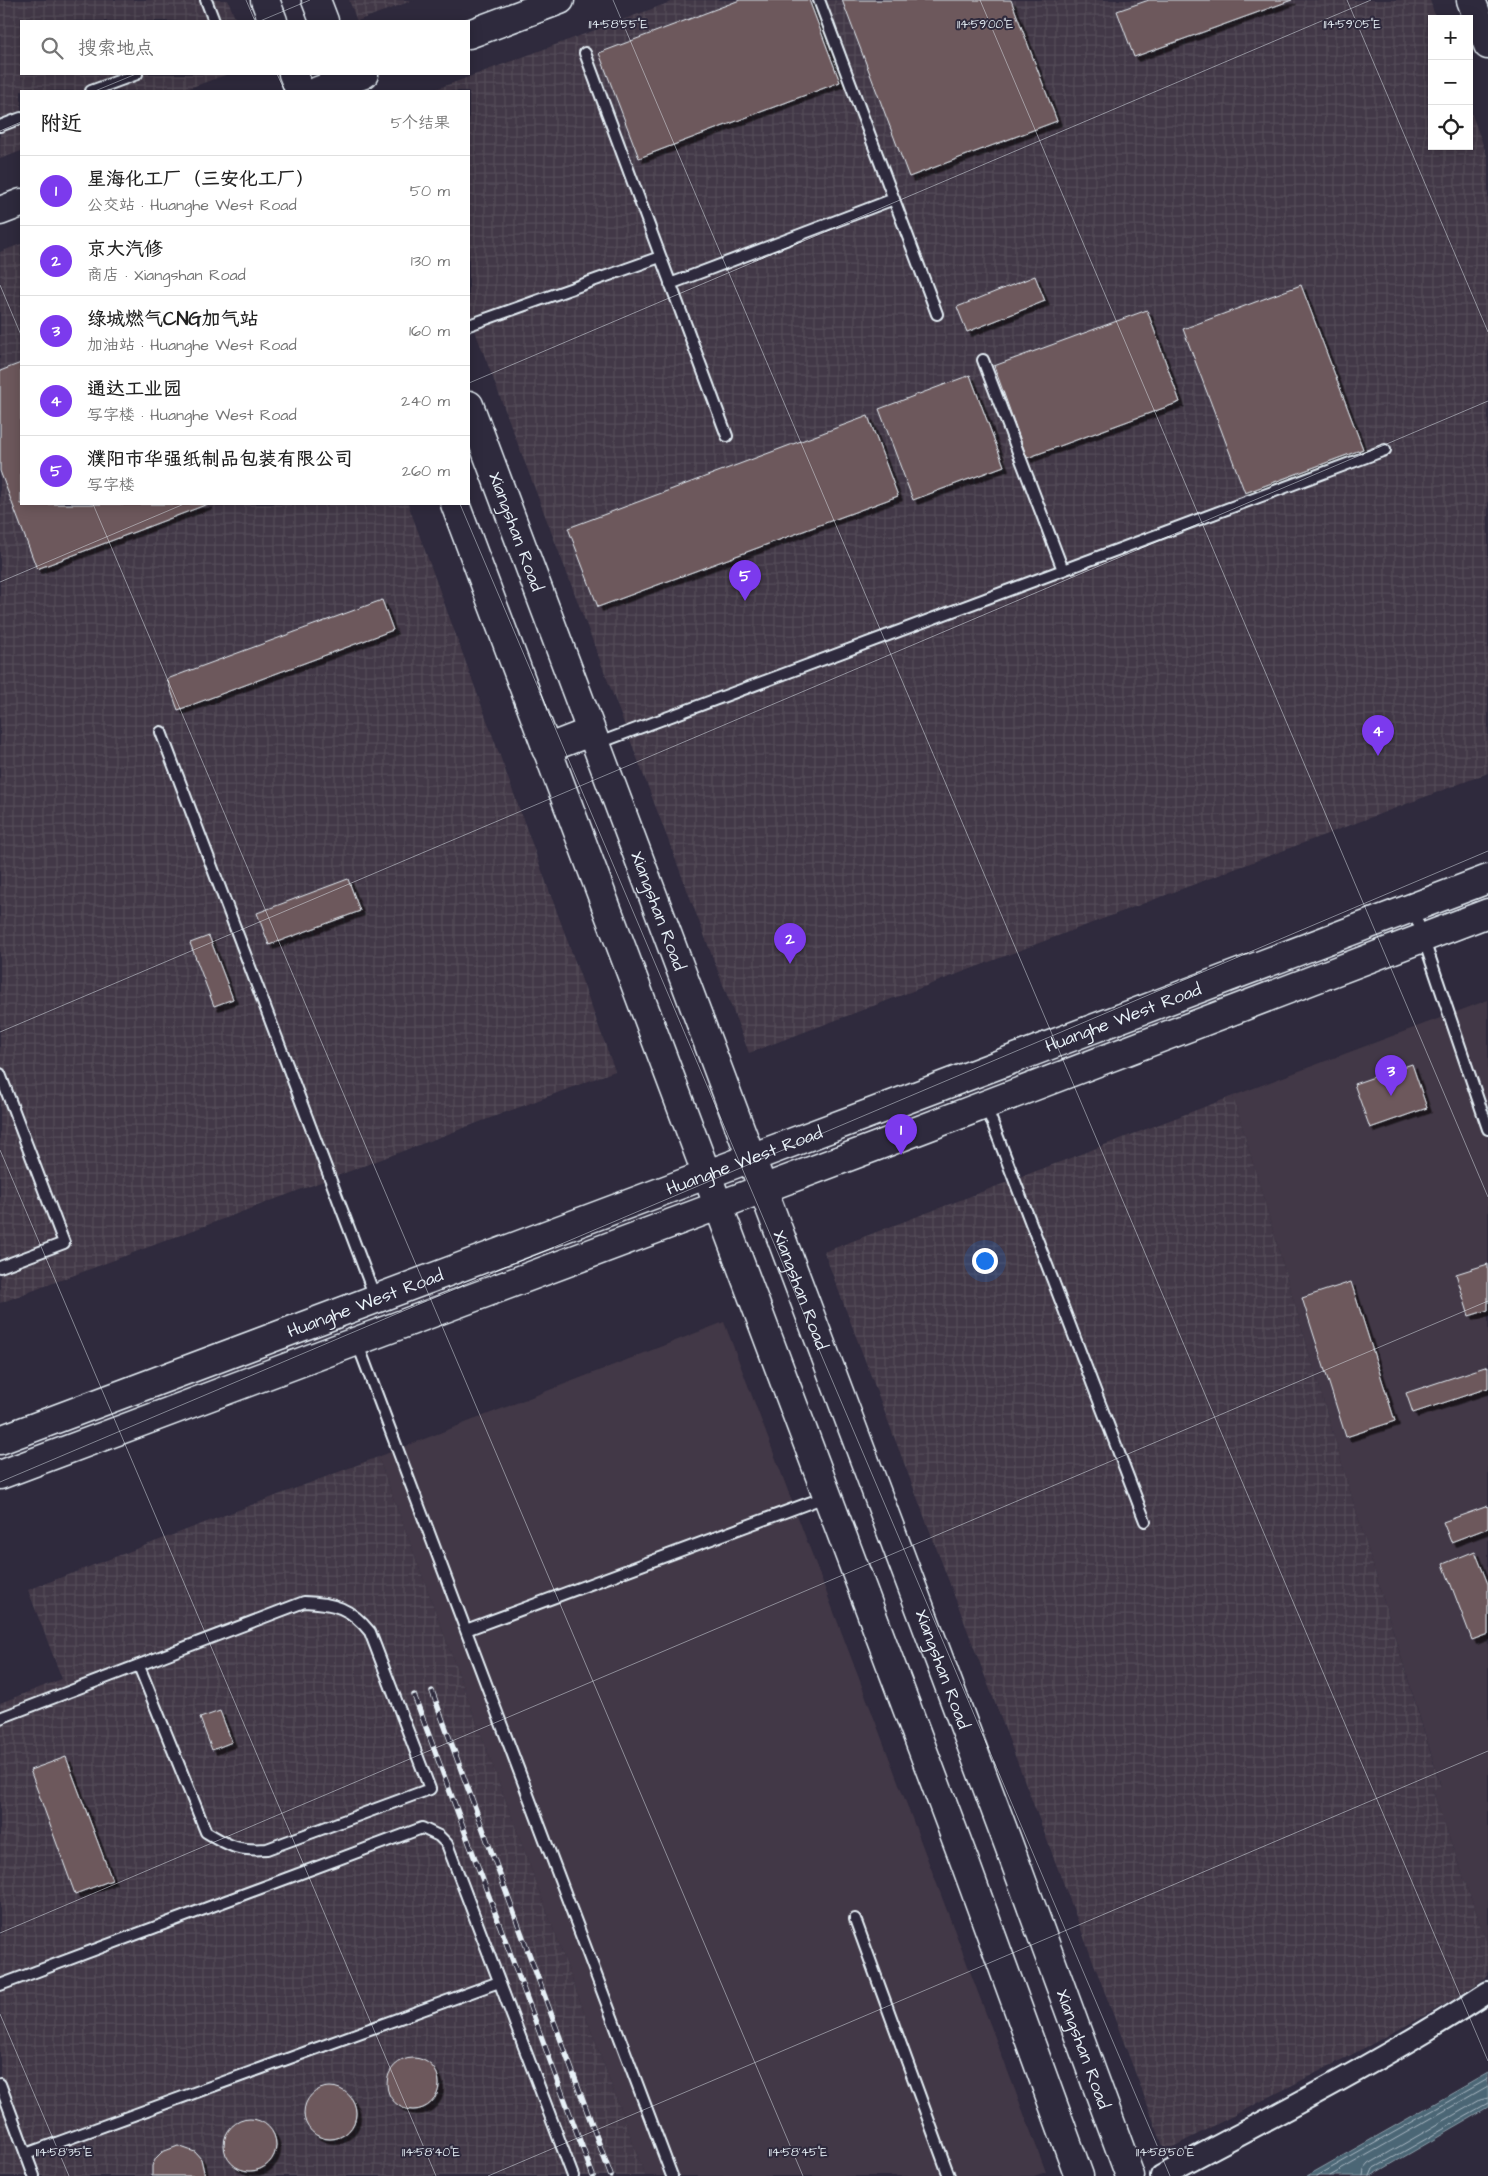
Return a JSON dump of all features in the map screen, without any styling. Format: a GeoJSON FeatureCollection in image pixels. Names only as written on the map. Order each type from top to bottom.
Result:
{"type":"FeatureCollection","features":[{"type":"Feature","properties":{"kind":"street"},"geometry":{"type":"LineString","coordinates":[[265,0],[274,20]]}},
{"type":"Feature","properties":{"kind":"street"},"geometry":{"type":"LineString","coordinates":[[316,0],[324,20]]}},
{"type":"Feature","properties":{"kind":"street"},"geometry":{"type":"LineString","coordinates":[[470,34],[560,0]]}},
{"type":"Feature","properties":{"kind":"street"},"geometry":{"type":"LineString","coordinates":[[1471,0],[1488,45]]}},
{"type":"Feature","properties":{"kind":"street"},"geometry":{"type":"LineString","coordinates":[[293,75],[300,90]]}},
{"type":"Feature","properties":{"kind":"street"},"geometry":{"type":"LineString","coordinates":[[321,90],[351,80]]}},
{"type":"Feature","properties":{"kind":"street"},"geometry":{"type":"LineString","coordinates":[[0,211],[20,203]]}},
{"type":"Feature","properties":{"kind":"street","name":"Xiangshan Road"},"geometry":{"type":"LineString","coordinates":[[470,408],[761,1189],[1001,1825],[1130,2176]]}},
{"type":"Feature","properties":{"kind":"street"},"geometry":{"type":"LineString","coordinates":[[455,505],[1079,2176]]}},
{"type":"Feature","properties":{"kind":"street"},"geometry":{"type":"LineString","coordinates":[[546,748],[593,738]]}},
{"type":"Feature","properties":{"kind":"street","name":"Huanghe West Road"},"geometry":{"type":"LineString","coordinates":[[0,1440],[706,1176],[1488,879]]}},
{"type":"Feature","properties":{"kind":"street","name":"Huanghe West Road"},"geometry":{"type":"LineString","coordinates":[[0,1475],[986,1105],[1488,913]]}},
{"type":"Feature","properties":{"kind":"street"},"geometry":{"type":"LineString","coordinates":[[1162,2176],[1373,2062],[1436,2026],[1488,1992]]}},
{"type":"Feature","properties":{"kind":"lane"},"geometry":{"type":"LineString","coordinates":[[206,0],[214,20]]}},
{"type":"Feature","properties":{"kind":"lane"},"geometry":{"type":"LineString","coordinates":[[819,0],[937,314]]}},
{"type":"Feature","properties":{"kind":"lane"},"geometry":{"type":"LineString","coordinates":[[585,53],[727,436]]}},
{"type":"Feature","properties":{"kind":"lane"},"geometry":{"type":"LineString","coordinates":[[94,90],[134,75]]}},
{"type":"Feature","properties":{"kind":"lane"},"geometry":{"type":"LineString","coordinates":[[0,126],[20,118]]}},
{"type":"Feature","properties":{"kind":"lane"},"geometry":{"type":"LineString","coordinates":[[670,284],[894,199]]}},
{"type":"Feature","properties":{"kind":"lane"},"geometry":{"type":"LineString","coordinates":[[470,325],[660,257]]}},
{"type":"Feature","properties":{"kind":"lane"},"geometry":{"type":"LineString","coordinates":[[983,360],[1063,570]]}},
{"type":"Feature","properties":{"kind":"lane"},"geometry":{"type":"LineString","coordinates":[[593,738],[1063,570],[1385,450]]}},
{"type":"Feature","properties":{"kind":"lane"},"geometry":{"type":"LineString","coordinates":[[161,732],[376,1299]]}},
{"type":"Feature","properties":{"kind":"lane"},"geometry":{"type":"LineString","coordinates":[[1413,907],[1488,1130]]}},
{"type":"Feature","properties":{"kind":"lane"},"geometry":{"type":"LineString","coordinates":[[0,1074],[64,1243],[0,1267]]}},
{"type":"Feature","properties":{"kind":"lane"},"geometry":{"type":"LineString","coordinates":[[986,1105],[1145,1520]]}},
{"type":"Feature","properties":{"kind":"lane"},"geometry":{"type":"LineString","coordinates":[[356,1341],[672,2176]]}},
{"type":"Feature","properties":{"kind":"lane"},"geometry":{"type":"LineString","coordinates":[[466,1630],[826,1496]]}},
{"type":"Feature","properties":{"kind":"lane"},"geometry":{"type":"LineString","coordinates":[[0,1718],[304,1602],[323,1603],[339,1607],[358,1618],[370,1632],[430,1789],[267,1849],[243,1850],[226,1844],[206,1832],[139,1666]]}},
{"type":"Feature","properties":{"kind":"lane"},"geometry":{"type":"LineString","coordinates":[[0,1985],[422,1828],[439,1836],[447,1844],[573,2176]]}},
{"type":"Feature","properties":{"kind":"lane"},"geometry":{"type":"LineString","coordinates":[[854,1919],[950,2176]]}},
{"type":"Feature","properties":{"kind":"lane"},"geometry":{"type":"LineString","coordinates":[[26,2154],[499,1982]]}},
{"type":"Feature","properties":{"kind":"lane"},"geometry":{"type":"LineString","coordinates":[[0,2084],[34,2176]]}},
{"type":"Feature","properties":{"kind":"shaded area"},"geometry":{"type":"Polygon","coordinates":[[[0,0],[228,0],[236,20],[20,20],[20,75],[225,75],[184,90],[20,90],[20,151],[0,159],[0,0]]]}},
{"type":"Feature","properties":{"kind":"shaded area"},"geometry":{"type":"Polygon","coordinates":[[[349,0],[414,0],[360,20],[357,20],[349,0]]]}},
{"type":"Feature","properties":{"kind":"shaded area"},"geometry":{"type":"Polygon","coordinates":[[[676,0],[1430,0],[1435,15],[1428,15],[1428,150],[1473,150],[1473,118],[1488,158],[1488,773],[749,1053],[470,318],[470,90],[434,90],[676,0]]]}},
{"type":"Feature","properties":{"kind":"shaded area"},"geometry":{"type":"Polygon","coordinates":[[[20,244],[20,505],[408,505],[615,1071],[0,1303],[0,252],[20,244]]]}},
{"type":"Feature","properties":{"kind":"shaded area"},"geometry":{"type":"Polygon","coordinates":[[[1488,1000],[1488,1946],[1432,1790],[1441,1786],[1353,1501],[1233,1096],[1488,1000]]]}},
{"type":"Feature","properties":{"kind":"shaded area"},"geometry":{"type":"Polygon","coordinates":[[[1233,1096],[1353,1501],[1441,1787],[1432,1790],[1488,1946],[1488,1976],[1453,2000],[1372,2044],[1165,2151],[824,1252],[1233,1096]]]}},
{"type":"Feature","properties":{"kind":"shaded area"},"geometry":{"type":"Polygon","coordinates":[[[724,1322],[1046,2172],[1034,2176],[645,2176],[378,1457],[724,1322]]]}},
{"type":"Feature","properties":{"kind":"shaded area"},"geometry":{"type":"Polygon","coordinates":[[[378,1457],[645,2176],[0,2176],[0,1703],[62,1679],[28,1590],[378,1457]]]}},
{"type":"Feature","properties":{"kind":"water"},"geometry":{"type":"Polygon","coordinates":[[[1488,2073],[1488,2108],[1371,2176],[1307,2176],[1488,2073]]]}},
{"type":"Feature","properties":{"kind":"building"},"geometry":{"type":"Polygon","coordinates":[[[740,0],[809,0],[840,82],[639,158],[599,53],[740,0]]]}},
{"type":"Feature","properties":{"kind":"building"},"geometry":{"type":"Polygon","coordinates":[[[842,0],[1011,0],[1057,121],[909,177],[842,0]]]}},
{"type":"Feature","properties":{"kind":"building"},"geometry":{"type":"Polygon","coordinates":[[[1149,0],[1292,0],[1134,57],[1117,11],[1149,0]]]}},
{"type":"Feature","properties":{"kind":"building"},"geometry":{"type":"Polygon","coordinates":[[[1035,276],[1045,301],[967,332],[957,307],[1035,276]]]}},
{"type":"Feature","properties":{"kind":"building"},"geometry":{"type":"Polygon","coordinates":[[[1301,285],[1363,449],[1245,493],[1183,329],[1301,285]]]}},
{"type":"Feature","properties":{"kind":"building"},"geometry":{"type":"Polygon","coordinates":[[[1147,310],[1180,402],[1027,458],[994,366],[1147,310]]]}},
{"type":"Feature","properties":{"kind":"building"},"geometry":{"type":"Polygon","coordinates":[[[20,363],[20,505],[205,505],[37,569],[0,471],[0,371],[20,363]]]}},
{"type":"Feature","properties":{"kind":"building"},"geometry":{"type":"Polygon","coordinates":[[[970,375],[1004,466],[913,500],[879,409],[970,375]]]}},
{"type":"Feature","properties":{"kind":"building"},"geometry":{"type":"Polygon","coordinates":[[[868,416],[898,496],[598,607],[568,528],[868,416]]]}},
{"type":"Feature","properties":{"kind":"building"},"geometry":{"type":"Polygon","coordinates":[[[382,600],[393,630],[178,710],[167,679],[382,600]]]}},
{"type":"Feature","properties":{"kind":"building"},"geometry":{"type":"Polygon","coordinates":[[[348,879],[360,911],[269,945],[257,913],[348,879]]]}},
{"type":"Feature","properties":{"kind":"building"},"geometry":{"type":"Polygon","coordinates":[[[209,936],[233,999],[214,1006],[190,943],[209,936]]]}},
{"type":"Feature","properties":{"kind":"building"},"geometry":{"type":"Polygon","coordinates":[[[1412,1064],[1427,1108],[1370,1128],[1354,1084],[1412,1064]]]}},
{"type":"Feature","properties":{"kind":"building"},"geometry":{"type":"Polygon","coordinates":[[[1488,1264],[1488,1310],[1469,1316],[1456,1274],[1488,1264]]]}},
{"type":"Feature","properties":{"kind":"building"},"geometry":{"type":"Polygon","coordinates":[[[1351,1282],[1395,1421],[1346,1437],[1302,1298],[1351,1282]]]}},
{"type":"Feature","properties":{"kind":"building"},"geometry":{"type":"Polygon","coordinates":[[[1488,1366],[1488,1388],[1413,1413],[1406,1393],[1488,1366]]]}},
{"type":"Feature","properties":{"kind":"building"},"geometry":{"type":"Polygon","coordinates":[[[1488,1506],[1488,1528],[1451,1542],[1443,1522],[1488,1506]]]}},
{"type":"Feature","properties":{"kind":"building"},"geometry":{"type":"Polygon","coordinates":[[[1475,1551],[1488,1584],[1488,1634],[1472,1640],[1443,1564],[1475,1551]]]}},
{"type":"Feature","properties":{"kind":"building"},"geometry":{"type":"Polygon","coordinates":[[[220,1711],[232,1742],[212,1750],[200,1718],[220,1711]]]}},
{"type":"Feature","properties":{"kind":"building"},"geometry":{"type":"Polygon","coordinates":[[[66,1757],[112,1880],[75,1894],[30,1770],[66,1757]]]}},
{"type":"Feature","properties":{"kind":"building"},"geometry":{"type":"Polygon","coordinates":[[[408,2058],[418,2058],[432,2065],[439,2079],[439,2089],[432,2103],[418,2110],[408,2110],[398,2106],[391,2099],[387,2089],[387,2079],[391,2069],[398,2062],[408,2058]]]}},
{"type":"Feature","properties":{"kind":"building"},"geometry":{"type":"Polygon","coordinates":[[[325,2087],[335,2087],[349,2094],[356,2108],[356,2118],[349,2132],[335,2139],[325,2139],[315,2135],[308,2128],[304,2118],[304,2108],[308,2098],[315,2091],[325,2087]]]}},
{"type":"Feature","properties":{"kind":"building"},"geometry":{"type":"Polygon","coordinates":[[[245,2119],[255,2119],[269,2126],[276,2140],[276,2150],[269,2164],[255,2171],[245,2171],[235,2167],[228,2160],[224,2150],[224,2140],[228,2130],[235,2123],[245,2119]]]}},
{"type":"Feature","properties":{"kind":"building"},"geometry":{"type":"Polygon","coordinates":[[[178,2146],[195,2152],[201,2159],[205,2176],[152,2176],[152,2166],[156,2158],[162,2152],[178,2146]]]}},
{"type":"Feature","properties":{"kind":"railway"},"geometry":{"type":"LineString","coordinates":[[432,1691],[611,2176]]}},
{"type":"Feature","properties":{"kind":"railway"},"geometry":{"type":"LineString","coordinates":[[414,1695],[593,2176]]}},
{"type":"Feature","properties":{"kind":"place","name":"濮阳市华强纸制品包装有限公司"},"geometry":{"type":"Point","coordinates":[745,601]}},
{"type":"Feature","properties":{"kind":"place","name":"通达工业园"},"geometry":{"type":"Point","coordinates":[1378,756]}},
{"type":"Feature","properties":{"kind":"place","name":"京大汽修"},"geometry":{"type":"Point","coordinates":[790,964]}},
{"type":"Feature","properties":{"kind":"place","name":"绿城燃气CNG加气站"},"geometry":{"type":"Point","coordinates":[1391,1096]}},
{"type":"Feature","properties":{"kind":"place","name":"星海化工厂（三安化工厂）"},"geometry":{"type":"Point","coordinates":[901,1155]}}]}
